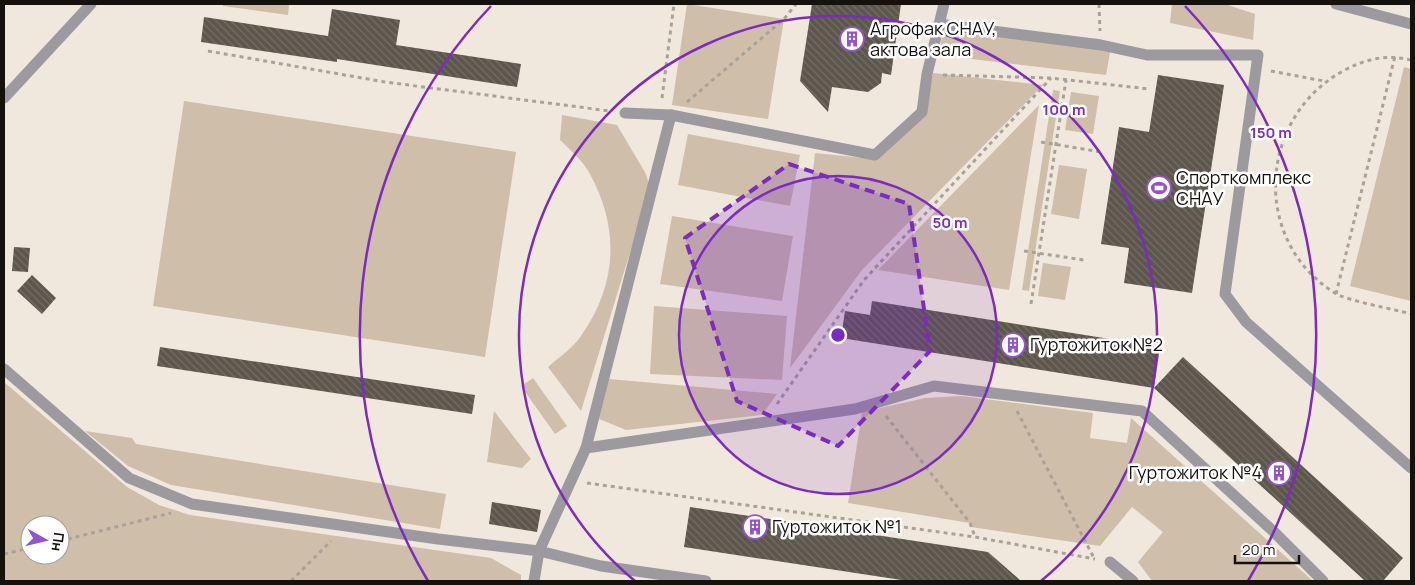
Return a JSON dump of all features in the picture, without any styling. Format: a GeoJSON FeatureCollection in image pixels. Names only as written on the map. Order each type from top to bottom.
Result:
{"type":"FeatureCollection","features":[{"type":"Feature","properties":{"kind":"lane"},"geometry":{"type":"LineString","coordinates":[[4,98],[91,4]]}},
{"type":"Feature","properties":{"kind":"lane"},"geometry":{"type":"LineString","coordinates":[[625,113],[666,114],[875,155],[922,112],[927,74],[944,4]]}},
{"type":"Feature","properties":{"kind":"lane"},"geometry":{"type":"LineString","coordinates":[[1336,4],[1411,24]]}},
{"type":"Feature","properties":{"kind":"lane"},"geometry":{"type":"LineString","coordinates":[[939,24],[1100,45],[1147,55],[1258,55],[1225,294],[1246,322],[1411,468]]}},
{"type":"Feature","properties":{"kind":"lane"},"geometry":{"type":"LineString","coordinates":[[534,581],[539,551],[586,448],[666,114]]}},
{"type":"Feature","properties":{"kind":"lane"},"geometry":{"type":"LineString","coordinates":[[4,369],[129,478],[192,504],[438,539],[539,551],[601,566],[666,578],[706,581]]}},
{"type":"Feature","properties":{"kind":"lane"},"geometry":{"type":"LineString","coordinates":[[586,448],[855,409],[934,386],[1142,411],[1274,532],[1323,581]]}},
{"type":"Feature","properties":{"kind":"lane"},"geometry":{"type":"LineString","coordinates":[[1110,562],[1133,581]]}},
{"type":"Feature","properties":{"kind":"path"},"geometry":{"type":"LineString","coordinates":[[666,114],[674,4]]}},
{"type":"Feature","properties":{"kind":"path"},"geometry":{"type":"LineString","coordinates":[[666,114],[784,19],[796,4]]}},
{"type":"Feature","properties":{"kind":"path"},"geometry":{"type":"LineString","coordinates":[[1099,4],[1100,45]]}},
{"type":"Feature","properties":{"kind":"path"},"geometry":{"type":"LineString","coordinates":[[208,51],[385,82],[625,113]]}},
{"type":"Feature","properties":{"kind":"path"},"geometry":{"type":"LineString","coordinates":[[1336,294],[1395,56]]}},
{"type":"Feature","properties":{"kind":"path"},"geometry":{"type":"LineString","coordinates":[[1411,60],[1395,56],[1362,61],[1324,82],[1295,113],[1281,144],[1278,152],[1274,195],[1285,237],[1308,273],[1336,294],[1411,314]]}},
{"type":"Feature","properties":{"kind":"path"},"geometry":{"type":"LineString","coordinates":[[1256,68],[1324,82]]}},
{"type":"Feature","properties":{"kind":"path"},"geometry":{"type":"LineString","coordinates":[[927,74],[1051,78],[1149,89]]}},
{"type":"Feature","properties":{"kind":"path"},"geometry":{"type":"LineString","coordinates":[[763,423],[864,280],[1051,78]]}},
{"type":"Feature","properties":{"kind":"path"},"geometry":{"type":"LineString","coordinates":[[1031,304],[1066,80]]}},
{"type":"Feature","properties":{"kind":"path"},"geometry":{"type":"LineString","coordinates":[[1041,142],[1101,152]]}},
{"type":"Feature","properties":{"kind":"path"},"geometry":{"type":"LineString","coordinates":[[1024,251],[1084,260]]}},
{"type":"Feature","properties":{"kind":"path"},"geometry":{"type":"LineString","coordinates":[[1008,395],[1095,559]]}},
{"type":"Feature","properties":{"kind":"path"},"geometry":{"type":"LineString","coordinates":[[875,402],[970,523],[975,536]]}},
{"type":"Feature","properties":{"kind":"path"},"geometry":{"type":"LineString","coordinates":[[572,480],[975,536],[1110,562]]}},
{"type":"Feature","properties":{"kind":"path"},"geometry":{"type":"LineString","coordinates":[[70,539],[169,514],[192,504]]}},
{"type":"Feature","properties":{"kind":"path"},"geometry":{"type":"LineString","coordinates":[[291,581],[346,525]]}},
{"type":"Feature","properties":{"kind":"path"},"geometry":{"type":"LineString","coordinates":[[4,554],[20,550]]}},
{"type":"Feature","properties":{"kind":"highlighted area"},"geometry":{"type":"Polygon","coordinates":[[[789,164],[909,204],[930,351],[838,446],[737,401],[685,238],[789,164]]]}},
{"type":"Feature","properties":{"kind":"shaded area"},"geometry":{"type":"Polygon","coordinates":[[[223,4],[289,4],[288,15],[223,6],[223,4]]]}},
{"type":"Feature","properties":{"kind":"shaded area"},"geometry":{"type":"Polygon","coordinates":[[[687,4],[784,19],[768,119],[672,105],[687,4]]]}},
{"type":"Feature","properties":{"kind":"shaded area"},"geometry":{"type":"Polygon","coordinates":[[[1172,4],[1225,4],[1255,14],[1253,40],[1170,23],[1172,4]]]}},
{"type":"Feature","properties":{"kind":"shaded area"},"geometry":{"type":"Polygon","coordinates":[[[952,27],[1100,39],[1110,53],[1106,75],[938,55],[943,34],[952,27]]]}},
{"type":"Feature","properties":{"kind":"shaded area"},"geometry":{"type":"Polygon","coordinates":[[[1404,67],[1411,69],[1411,301],[1350,286],[1404,67]]]}},
{"type":"Feature","properties":{"kind":"shaded area"},"geometry":{"type":"Polygon","coordinates":[[[933,73],[1043,85],[862,270],[790,368],[815,153],[872,159],[925,107],[933,73]]]}},
{"type":"Feature","properties":{"kind":"shaded area"},"geometry":{"type":"Polygon","coordinates":[[[1053,90],[1060,91],[1029,291],[1022,290],[1053,90]]]}},
{"type":"Feature","properties":{"kind":"shaded area"},"geometry":{"type":"Polygon","coordinates":[[[1071,92],[1099,96],[1093,134],[1065,130],[1071,92]]]}},
{"type":"Feature","properties":{"kind":"shaded area"},"geometry":{"type":"Polygon","coordinates":[[[184,101],[516,152],[485,357],[153,306],[184,101]]]}},
{"type":"Feature","properties":{"kind":"shaded area"},"geometry":{"type":"Polygon","coordinates":[[[1039,105],[1009,290],[878,270],[1039,105]]]}},
{"type":"Feature","properties":{"kind":"shaded area"},"geometry":{"type":"Polygon","coordinates":[[[562,115],[617,125],[646,174],[650,188],[581,411],[548,367],[570,349],[593,317],[608,277],[610,236],[600,195],[590,174],[581,161],[560,140],[562,115]]]}},
{"type":"Feature","properties":{"kind":"shaded area"},"geometry":{"type":"Polygon","coordinates":[[[688,134],[800,155],[790,206],[678,185],[688,134]]]}},
{"type":"Feature","properties":{"kind":"shaded area"},"geometry":{"type":"Polygon","coordinates":[[[1059,165],[1087,169],[1079,219],[1051,214],[1059,165]]]}},
{"type":"Feature","properties":{"kind":"shaded area"},"geometry":{"type":"Polygon","coordinates":[[[672,216],[793,236],[782,301],[660,284],[672,216]]]}},
{"type":"Feature","properties":{"kind":"shaded area"},"geometry":{"type":"Polygon","coordinates":[[[1043,263],[1071,267],[1065,300],[1038,296],[1043,263]]]}},
{"type":"Feature","properties":{"kind":"shaded area"},"geometry":{"type":"Polygon","coordinates":[[[654,306],[787,316],[782,380],[650,374],[654,306]]]}},
{"type":"Feature","properties":{"kind":"shaded area"},"geometry":{"type":"Polygon","coordinates":[[[533,378],[567,426],[555,434],[521,386],[533,378]]]}},
{"type":"Feature","properties":{"kind":"shaded area"},"geometry":{"type":"Polygon","coordinates":[[[609,379],[777,394],[762,415],[626,430],[599,419],[609,379]]]}},
{"type":"Feature","properties":{"kind":"shaded area"},"geometry":{"type":"Polygon","coordinates":[[[4,382],[127,487],[159,505],[190,515],[491,558],[521,575],[521,581],[4,581],[4,382]]]}},
{"type":"Feature","properties":{"kind":"shaded area"},"geometry":{"type":"Polygon","coordinates":[[[961,396],[1093,413],[1090,438],[1127,443],[1131,418],[1313,581],[1152,581],[1138,562],[1163,532],[1132,507],[1100,546],[971,527],[970,523],[848,503],[862,412],[925,398],[961,396]]]}},
{"type":"Feature","properties":{"kind":"shaded area"},"geometry":{"type":"Polygon","coordinates":[[[494,411],[531,459],[522,468],[487,462],[494,411]]]}},
{"type":"Feature","properties":{"kind":"shaded area"},"geometry":{"type":"Polygon","coordinates":[[[85,431],[132,438],[136,444],[446,494],[440,529],[171,485],[128,466],[85,431]]]}},
{"type":"Feature","properties":{"kind":"building","name":"Агрофак СНАУ, актова зала"},"geometry":{"type":"Polygon","coordinates":[[[812,4],[901,4],[891,75],[882,73],[881,83],[868,92],[832,87],[828,112],[800,81],[812,4]]]}},
{"type":"Feature","properties":{"kind":"building"},"geometry":{"type":"Polygon","coordinates":[[[332,9],[400,20],[396,45],[521,64],[517,87],[337,59],[337,62],[201,42],[204,17],[328,36],[332,9]]]}},
{"type":"Feature","properties":{"kind":"building","name":"Спорткомплекс СНАУ"},"geometry":{"type":"Polygon","coordinates":[[[1158,75],[1224,85],[1192,293],[1124,283],[1129,248],[1101,244],[1119,127],[1149,132],[1158,75]]]}},
{"type":"Feature","properties":{"kind":"building"},"geometry":{"type":"Polygon","coordinates":[[[14,247],[30,248],[28,272],[12,271],[14,247]]]}},
{"type":"Feature","properties":{"kind":"building"},"geometry":{"type":"Polygon","coordinates":[[[32,275],[56,298],[42,314],[17,291],[32,275]]]}},
{"type":"Feature","properties":{"kind":"building","name":"Гуртожиток №2"},"geometry":{"type":"Polygon","coordinates":[[[872,301],[1160,347],[1154,388],[841,338],[845,311],[870,315],[872,301]]]}},
{"type":"Feature","properties":{"kind":"building"},"geometry":{"type":"Polygon","coordinates":[[[160,347],[475,395],[472,414],[157,366],[160,347]]]}},
{"type":"Feature","properties":{"kind":"building","name":"Гуртожиток №4"},"geometry":{"type":"Polygon","coordinates":[[[1183,357],[1403,558],[1383,581],[1365,581],[1154,388],[1183,357]]]}},
{"type":"Feature","properties":{"kind":"building"},"geometry":{"type":"Polygon","coordinates":[[[492,502],[541,510],[537,532],[489,524],[492,502]]]}},
{"type":"Feature","properties":{"kind":"building","name":"Гуртожиток №1"},"geometry":{"type":"Polygon","coordinates":[[[690,507],[988,552],[1021,581],[908,581],[684,547],[690,507]]]}},
{"type":"Feature","properties":{"kind":"place","name":"Агрофак СНАУ, актова зала"},"geometry":{"type":"Point","coordinates":[852,39]}},
{"type":"Feature","properties":{"kind":"place","name":"Спорткомплекс СНАУ"},"geometry":{"type":"Point","coordinates":[1159,188]}},
{"type":"Feature","properties":{"kind":"place","name":"Гуртожиток №2"},"geometry":{"type":"Point","coordinates":[1013,345]}},
{"type":"Feature","properties":{"kind":"place","name":"Гуртожиток №4"},"geometry":{"type":"Point","coordinates":[1279,473]}},
{"type":"Feature","properties":{"kind":"place","name":"Гуртожиток №1"},"geometry":{"type":"Point","coordinates":[755,527]}}]}
